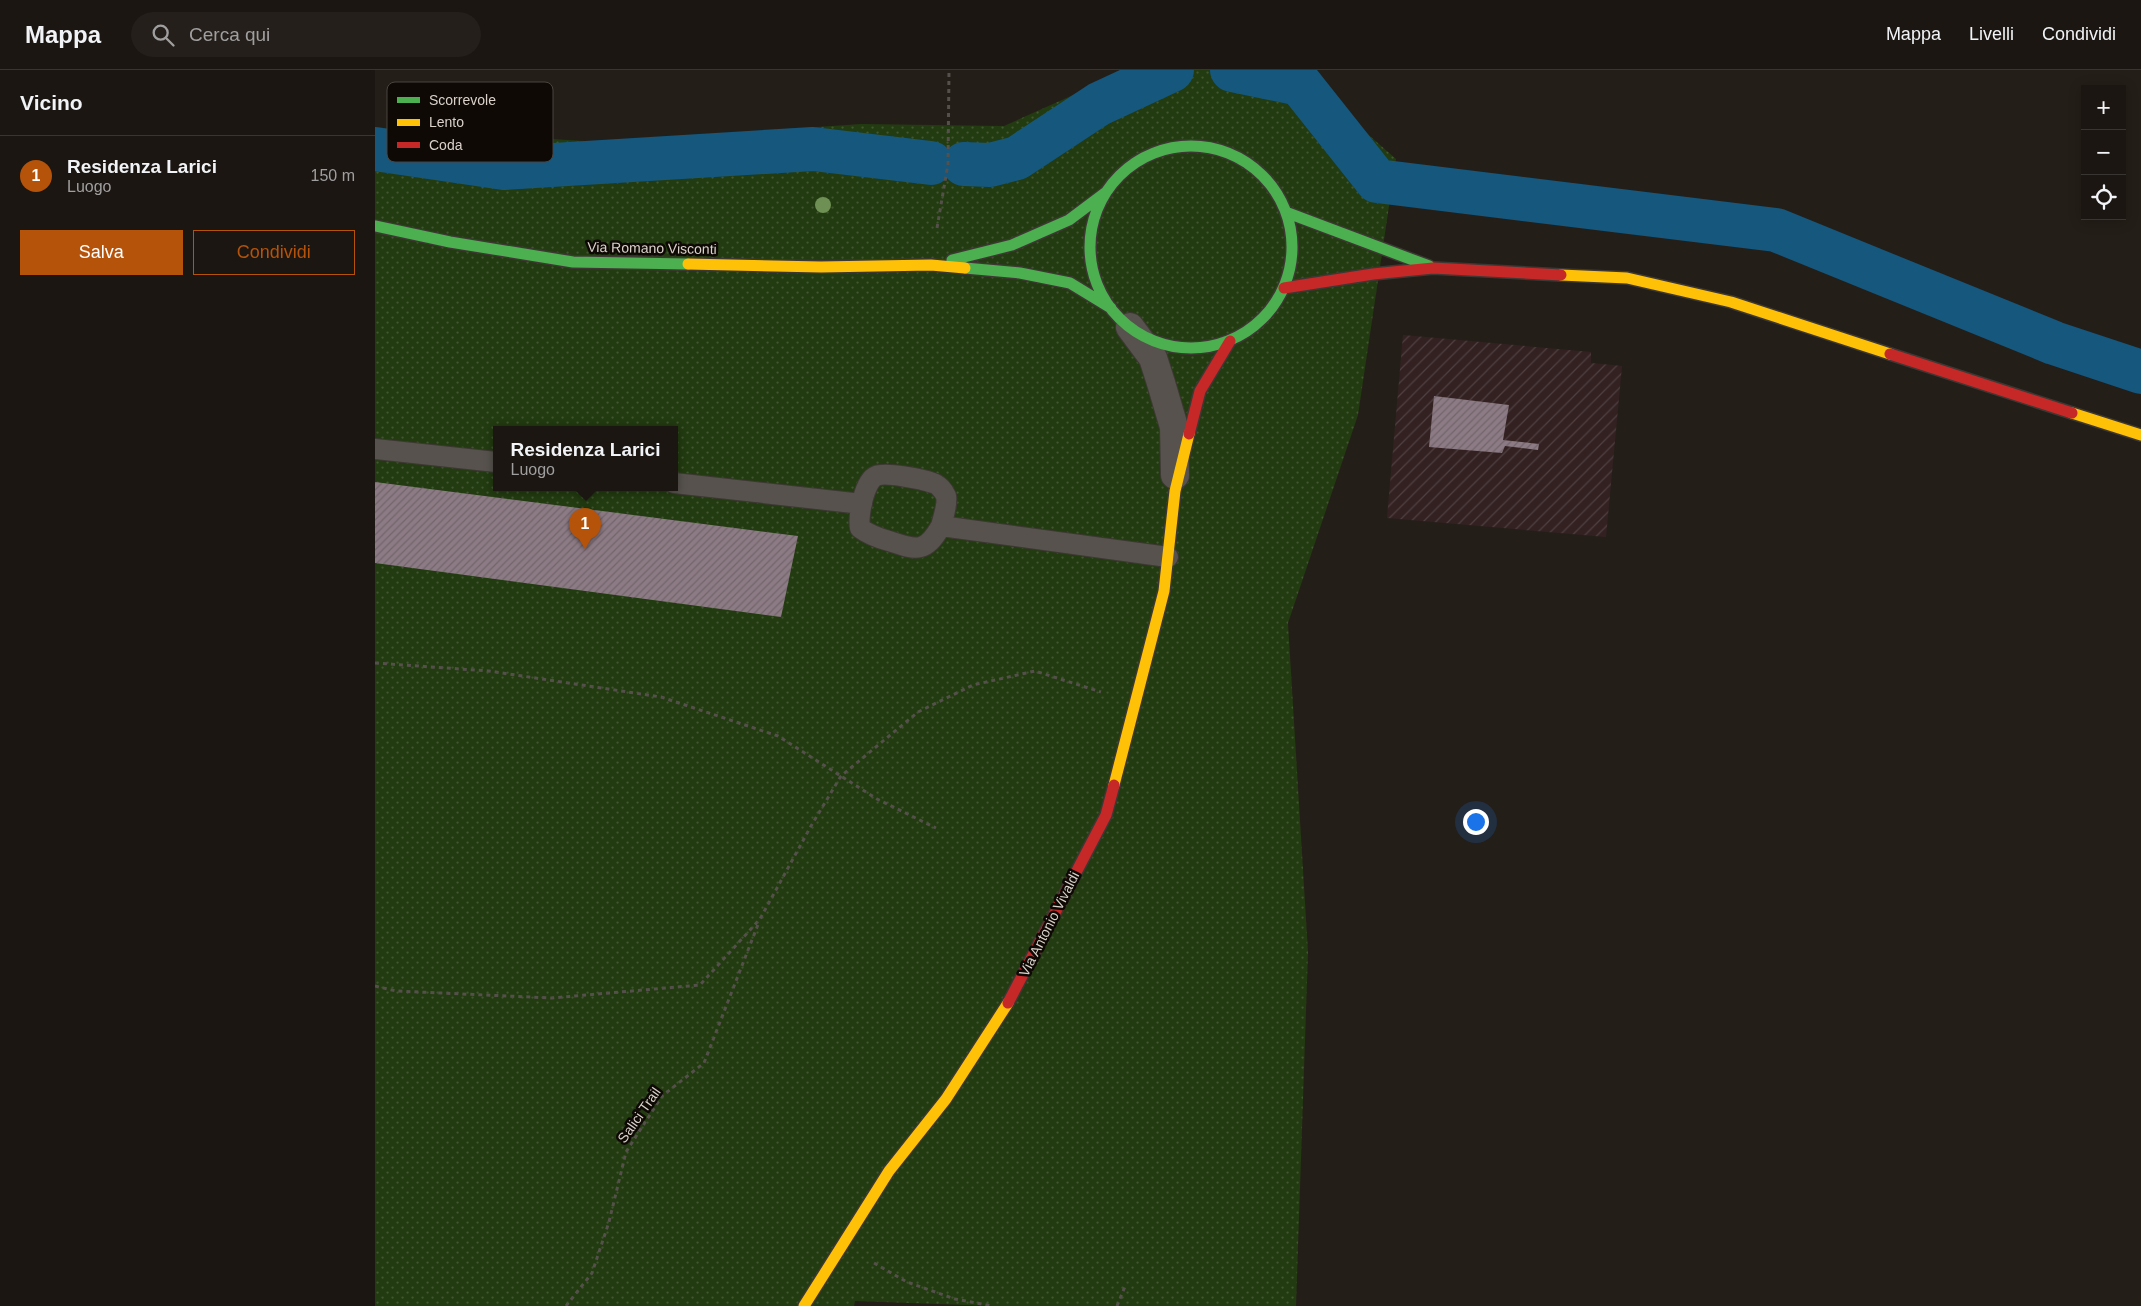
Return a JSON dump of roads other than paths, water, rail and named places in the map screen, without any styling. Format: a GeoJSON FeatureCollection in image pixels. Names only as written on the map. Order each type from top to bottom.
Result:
{"type":"FeatureCollection","features":[{"type":"Feature","properties":{"kind":"street"},"geometry":{"type":"LineString","coordinates":[[1120,318],[1099,289],[1092,268],[1090,247],[1092,227],[1097,209],[1106,193],[1130,167],[1145,157],[1183,146],[1218,149],[1238,157],[1257,169],[1280,196],[1293,238],[1292,263],[1284,288],[1269,311],[1251,328],[1230,341]]}},
{"type":"Feature","properties":{"kind":"street","name":"Via Romano Visconti"},"geometry":{"type":"LineString","coordinates":[[931,265],[1012,245],[1069,220],[1106,193]]}},
{"type":"Feature","properties":{"kind":"street"},"geometry":{"type":"LineString","coordinates":[[1287,214],[1384,248],[1433,268]]}},
{"type":"Feature","properties":{"kind":"street","name":"Via Romano Visconti"},"geometry":{"type":"LineString","coordinates":[[375,226],[451,242],[573,262],[821,267],[931,265],[1021,273],[1070,283],[1150,340],[1172,346],[1195,348],[1230,341]]}},
{"type":"Feature","properties":{"kind":"street"},"geometry":{"type":"LineString","coordinates":[[1284,288],[1373,274],[1433,268],[1627,278],[1731,302],[2141,435]]}},
{"type":"Feature","properties":{"kind":"street","name":"Via Antonio Vivaldi"},"geometry":{"type":"LineString","coordinates":[[804,1306],[889,1171],[946,1099],[1012,996],[1106,815],[1164,591],[1175,491],[1174,427],[1153,358],[1120,318]]}},
{"type":"Feature","properties":{"kind":"street","name":"Via Antonio Vivaldi"},"geometry":{"type":"LineString","coordinates":[[1175,491],[1200,391],[1230,341]]}},
{"type":"Feature","properties":{"kind":"lane"},"geometry":{"type":"LineString","coordinates":[[375,448],[493,462]]}},
{"type":"Feature","properties":{"kind":"lane"},"geometry":{"type":"LineString","coordinates":[[884,474],[935,483],[942,490],[946,498],[941,526],[933,540],[924,546],[912,549],[868,534],[859,528],[858,518],[867,487],[874,477],[884,474]]}},
{"type":"Feature","properties":{"kind":"lane"},"geometry":{"type":"LineString","coordinates":[[678,483],[862,504]]}},
{"type":"Feature","properties":{"kind":"lane"},"geometry":{"type":"LineString","coordinates":[[941,526],[1168,557]]}},
{"type":"Feature","properties":{"kind":"waterway"},"geometry":{"type":"LineString","coordinates":[[964,164],[990,165],[1017,158],[1099,104],[1172,70]]}},
{"type":"Feature","properties":{"kind":"waterway"},"geometry":{"type":"LineString","coordinates":[[1232,70],[1300,84],[1377,181],[1776,230],[2054,343],[2141,372]]}},
{"type":"Feature","properties":{"kind":"waterway"},"geometry":{"type":"LineString","coordinates":[[375,149],[387,151]]}},
{"type":"Feature","properties":{"kind":"waterway"},"geometry":{"type":"LineString","coordinates":[[463,162],[504,168],[813,149],[931,163]]}},
{"type":"Feature","properties":{"kind":"place","name":"Residenza Larici"},"geometry":{"type":"Point","coordinates":[585,549]}}]}
